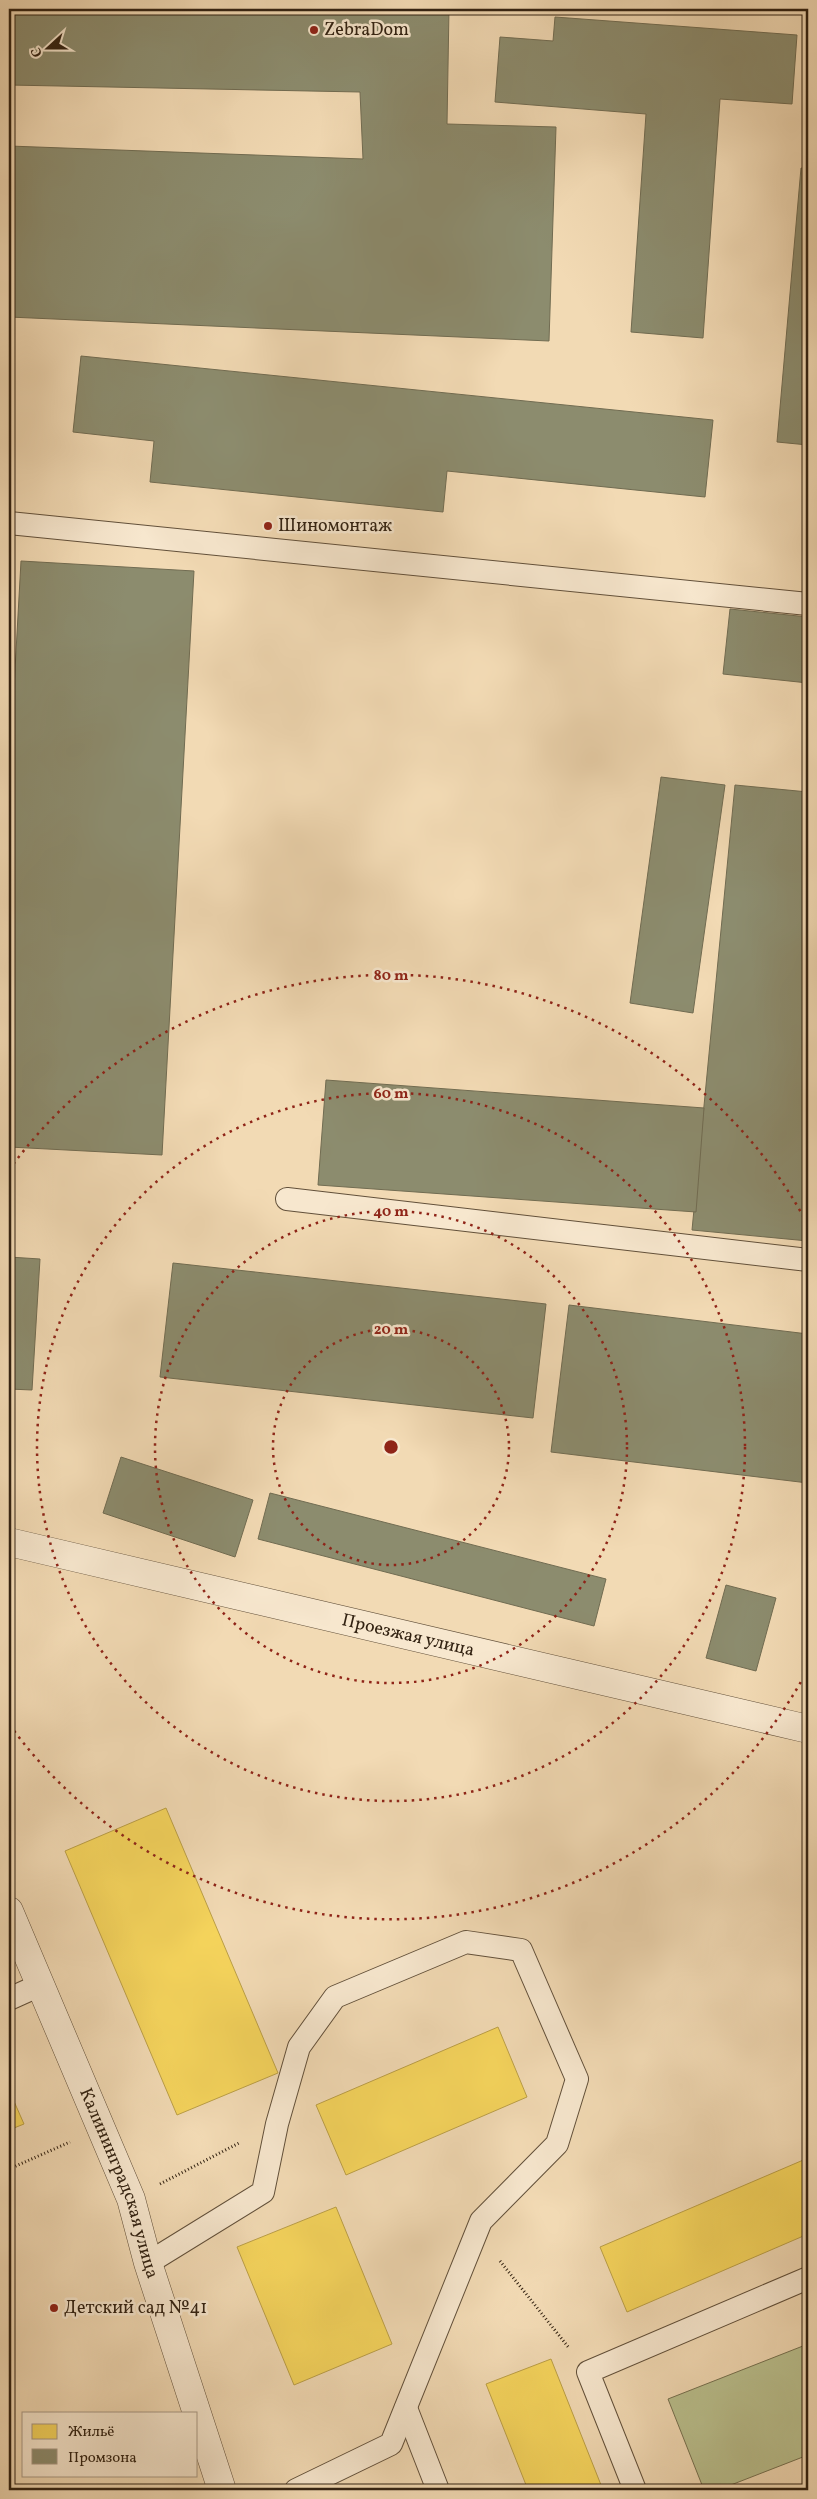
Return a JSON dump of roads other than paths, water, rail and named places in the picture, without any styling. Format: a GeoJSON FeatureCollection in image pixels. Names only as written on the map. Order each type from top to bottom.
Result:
{"type":"FeatureCollection","features":[{"type":"Feature","properties":{"kind":"street","name":"Проезжая улица"},"geometry":{"type":"LineString","coordinates":[[9,1542],[808,1729]]}},
{"type":"Feature","properties":{"kind":"street","name":"Калининградская улица"},"geometry":{"type":"LineString","coordinates":[[9,1911],[131,2199],[148,2263],[197,2412]]}},
{"type":"Feature","properties":{"kind":"street","name":"Калининградская улица"},"geometry":{"type":"LineString","coordinates":[[198,2416],[222,2490]]}},
{"type":"Feature","properties":{"kind":"lane"},"geometry":{"type":"LineString","coordinates":[[9,523],[808,604]]}},
{"type":"Feature","properties":{"kind":"lane"},"geometry":{"type":"LineString","coordinates":[[287,1198],[808,1260]]}},
{"type":"Feature","properties":{"kind":"lane"},"geometry":{"type":"LineString","coordinates":[[148,2263],[263,2192],[278,2124],[299,2047],[335,1997],[466,1942],[521,1950],[577,2079],[557,2144],[481,2221],[391,2444],[296,2490]]}},
{"type":"Feature","properties":{"kind":"lane"},"geometry":{"type":"LineString","coordinates":[[9,1999],[40,1985]]}},
{"type":"Feature","properties":{"kind":"lane"},"geometry":{"type":"LineString","coordinates":[[635,2490],[588,2372],[808,2278]]}},
{"type":"Feature","properties":{"kind":"lane"},"geometry":{"type":"LineString","coordinates":[[406,2408],[438,2490]]}},
{"type":"Feature","properties":{"kind":"place","name":"ZebraDom"},"geometry":{"type":"Point","coordinates":[314,30]}},
{"type":"Feature","properties":{"kind":"place","name":"Шиномонтаж"},"geometry":{"type":"Point","coordinates":[268,526]}},
{"type":"Feature","properties":{"kind":"place","name":"Детский сад №41"},"geometry":{"type":"Point","coordinates":[54,2308]}}]}
